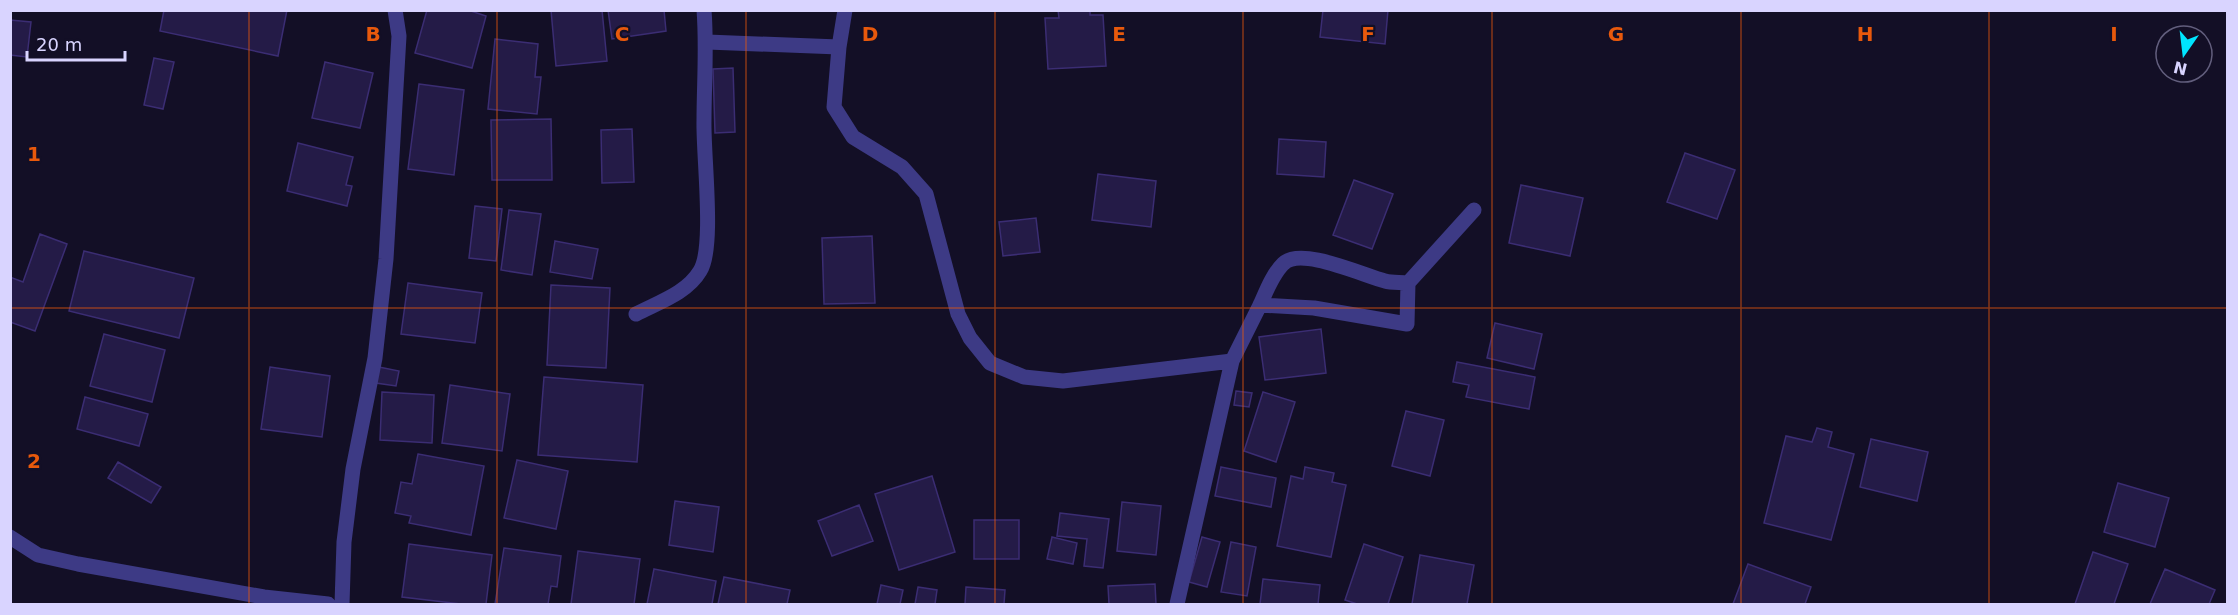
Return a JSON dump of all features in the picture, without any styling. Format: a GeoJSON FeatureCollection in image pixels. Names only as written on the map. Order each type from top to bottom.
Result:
{"type":"FeatureCollection","features":[{"type":"Feature","properties":{"kind":"street"},"geometry":{"type":"LineString","coordinates":[[342,604],[344,542],[353,469],[375,357],[386,259],[399,36],[395,10]]}},
{"type":"Feature","properties":{"kind":"street"},"geometry":{"type":"LineString","coordinates":[[636,314],[689,287],[702,269],[707,251],[704,122],[707,42],[704,10]]}},
{"type":"Feature","properties":{"kind":"street"},"geometry":{"type":"LineString","coordinates":[[845,10],[838,47],[834,107],[853,137],[902,167],[926,194],[958,314],[970,338],[990,363],[1024,377],[1063,381],[1232,361]]}},
{"type":"Feature","properties":{"kind":"street"},"geometry":{"type":"LineString","coordinates":[[707,42],[838,47]]}},
{"type":"Feature","properties":{"kind":"street"},"geometry":{"type":"LineString","coordinates":[[1260,305],[1314,308],[1407,324],[1408,283],[1474,210]]}},
{"type":"Feature","properties":{"kind":"street"},"geometry":{"type":"LineString","coordinates":[[1177,604],[1232,361],[1282,264],[1290,259],[1301,257],[1389,282],[1408,283]]}},
{"type":"Feature","properties":{"kind":"street"},"geometry":{"type":"LineString","coordinates":[[10,537],[38,555],[78,564],[252,595],[328,604]]}},
{"type":"Feature","properties":{"kind":"building"},"geometry":{"type":"Polygon","coordinates":[[[164,10],[287,10],[278,56],[160,31],[164,10]]]}},
{"type":"Feature","properties":{"kind":"building"},"geometry":{"type":"Polygon","coordinates":[[[427,10],[468,10],[486,16],[472,68],[415,53],[427,10]]]}},
{"type":"Feature","properties":{"kind":"building"},"geometry":{"type":"Polygon","coordinates":[[[551,10],[602,10],[607,61],[556,66],[551,10]]]}},
{"type":"Feature","properties":{"kind":"building"},"geometry":{"type":"Polygon","coordinates":[[[608,10],[664,10],[666,31],[612,39],[608,10]]]}},
{"type":"Feature","properties":{"kind":"building"},"geometry":{"type":"Polygon","coordinates":[[[1058,10],[1090,10],[1090,15],[1103,15],[1106,66],[1048,69],[1045,18],[1059,18],[1058,10]]]}},
{"type":"Feature","properties":{"kind":"building"},"geometry":{"type":"Polygon","coordinates":[[[1323,10],[1388,10],[1385,44],[1320,37],[1323,10]]]}},
{"type":"Feature","properties":{"kind":"building"},"geometry":{"type":"Polygon","coordinates":[[[10,20],[31,22],[27,57],[10,55],[10,20]]]}},
{"type":"Feature","properties":{"kind":"building"},"geometry":{"type":"Polygon","coordinates":[[[495,39],[538,44],[535,77],[541,77],[537,114],[488,109],[495,39]]]}},
{"type":"Feature","properties":{"kind":"building"},"geometry":{"type":"Polygon","coordinates":[[[154,58],[174,62],[163,109],[144,105],[154,58]]]}},
{"type":"Feature","properties":{"kind":"building"},"geometry":{"type":"Polygon","coordinates":[[[325,62],[373,73],[360,128],[312,118],[325,62]]]}},
{"type":"Feature","properties":{"kind":"building"},"geometry":{"type":"Polygon","coordinates":[[[733,68],[735,132],[715,133],[713,69],[733,68]]]}},
{"type":"Feature","properties":{"kind":"building"},"geometry":{"type":"Polygon","coordinates":[[[419,84],[464,90],[454,175],[408,169],[419,84]]]}},
{"type":"Feature","properties":{"kind":"building"},"geometry":{"type":"Polygon","coordinates":[[[551,119],[552,180],[492,180],[491,120],[551,119]]]}},
{"type":"Feature","properties":{"kind":"building"},"geometry":{"type":"Polygon","coordinates":[[[632,129],[634,182],[602,183],[601,130],[632,129]]]}},
{"type":"Feature","properties":{"kind":"building"},"geometry":{"type":"Polygon","coordinates":[[[1279,139],[1326,142],[1324,177],[1277,174],[1279,139]]]}},
{"type":"Feature","properties":{"kind":"building"},"geometry":{"type":"Polygon","coordinates":[[[298,143],[353,157],[346,185],[352,186],[347,206],[287,191],[298,143]]]}},
{"type":"Feature","properties":{"kind":"building"},"geometry":{"type":"Polygon","coordinates":[[[1685,153],[1735,170],[1717,219],[1667,202],[1685,153]]]}},
{"type":"Feature","properties":{"kind":"building"},"geometry":{"type":"Polygon","coordinates":[[[1098,174],[1156,181],[1151,227],[1092,220],[1098,174]]]}},
{"type":"Feature","properties":{"kind":"building"},"geometry":{"type":"Polygon","coordinates":[[[1354,180],[1393,194],[1372,249],[1333,235],[1354,180]]]}},
{"type":"Feature","properties":{"kind":"building"},"geometry":{"type":"Polygon","coordinates":[[[1521,185],[1583,198],[1570,256],[1509,243],[1521,185]]]}},
{"type":"Feature","properties":{"kind":"building"},"geometry":{"type":"Polygon","coordinates":[[[475,206],[502,209],[496,261],[469,258],[475,206]]]}},
{"type":"Feature","properties":{"kind":"building"},"geometry":{"type":"Polygon","coordinates":[[[509,210],[541,214],[532,275],[501,270],[509,210]]]}},
{"type":"Feature","properties":{"kind":"building"},"geometry":{"type":"Polygon","coordinates":[[[1036,218],[1040,252],[1003,256],[999,222],[1036,218]]]}},
{"type":"Feature","properties":{"kind":"building"},"geometry":{"type":"Polygon","coordinates":[[[40,234],[67,244],[35,331],[10,322],[10,277],[23,282],[40,234]]]}},
{"type":"Feature","properties":{"kind":"building"},"geometry":{"type":"Polygon","coordinates":[[[872,236],[875,303],[824,304],[822,238],[872,236]]]}},
{"type":"Feature","properties":{"kind":"building"},"geometry":{"type":"Polygon","coordinates":[[[555,241],[598,249],[592,279],[550,272],[555,241]]]}},
{"type":"Feature","properties":{"kind":"building"},"geometry":{"type":"Polygon","coordinates":[[[84,251],[194,278],[179,338],[69,311],[84,251]]]}},
{"type":"Feature","properties":{"kind":"building"},"geometry":{"type":"Polygon","coordinates":[[[408,283],[482,293],[475,343],[401,334],[408,283]]]}},
{"type":"Feature","properties":{"kind":"building"},"geometry":{"type":"Polygon","coordinates":[[[551,285],[610,288],[606,368],[547,365],[551,285]]]}},
{"type":"Feature","properties":{"kind":"building"},"geometry":{"type":"Polygon","coordinates":[[[1495,323],[1542,334],[1534,369],[1487,358],[1495,323]]]}},
{"type":"Feature","properties":{"kind":"building"},"geometry":{"type":"Polygon","coordinates":[[[1321,329],[1326,373],[1265,380],[1259,337],[1321,329]]]}},
{"type":"Feature","properties":{"kind":"building"},"geometry":{"type":"Polygon","coordinates":[[[104,334],[165,350],[152,402],[90,386],[104,334]]]}},
{"type":"Feature","properties":{"kind":"building"},"geometry":{"type":"Polygon","coordinates":[[[1457,362],[1535,377],[1529,409],[1466,397],[1469,385],[1453,382],[1457,362]]]}},
{"type":"Feature","properties":{"kind":"building"},"geometry":{"type":"Polygon","coordinates":[[[270,367],[330,376],[322,437],[261,429],[270,367]]]}},
{"type":"Feature","properties":{"kind":"building"},"geometry":{"type":"Polygon","coordinates":[[[379,367],[399,371],[396,386],[376,383],[379,367]]]}},
{"type":"Feature","properties":{"kind":"building"},"geometry":{"type":"Polygon","coordinates":[[[544,377],[643,385],[637,462],[538,455],[544,377]]]}},
{"type":"Feature","properties":{"kind":"building"},"geometry":{"type":"Polygon","coordinates":[[[450,385],[510,394],[502,451],[442,443],[450,385]]]}},
{"type":"Feature","properties":{"kind":"building"},"geometry":{"type":"Polygon","coordinates":[[[1236,391],[1252,393],[1249,407],[1234,405],[1236,391]]]}},
{"type":"Feature","properties":{"kind":"building"},"geometry":{"type":"Polygon","coordinates":[[[382,392],[434,395],[432,443],[380,440],[382,392]]]}},
{"type":"Feature","properties":{"kind":"building"},"geometry":{"type":"Polygon","coordinates":[[[1263,392],[1295,402],[1276,462],[1244,451],[1263,392]]]}},
{"type":"Feature","properties":{"kind":"building"},"geometry":{"type":"Polygon","coordinates":[[[85,397],[148,414],[139,446],[77,429],[85,397]]]}},
{"type":"Feature","properties":{"kind":"building"},"geometry":{"type":"Polygon","coordinates":[[[1406,411],[1444,420],[1430,476],[1392,466],[1406,411]]]}},
{"type":"Feature","properties":{"kind":"building"},"geometry":{"type":"Polygon","coordinates":[[[1817,428],[1832,432],[1828,447],[1854,454],[1831,540],[1764,523],[1786,436],[1812,442],[1817,428]]]}},
{"type":"Feature","properties":{"kind":"building"},"geometry":{"type":"Polygon","coordinates":[[[1871,439],[1928,452],[1917,501],[1860,487],[1871,439]]]}},
{"type":"Feature","properties":{"kind":"building"},"geometry":{"type":"Polygon","coordinates":[[[418,454],[484,466],[471,535],[409,523],[411,516],[395,513],[401,482],[412,484],[418,454]]]}},
{"type":"Feature","properties":{"kind":"building"},"geometry":{"type":"Polygon","coordinates":[[[517,460],[568,471],[556,529],[504,518],[517,460]]]}},
{"type":"Feature","properties":{"kind":"building"},"geometry":{"type":"Polygon","coordinates":[[[118,462],[161,487],[151,503],[108,478],[118,462]]]}},
{"type":"Feature","properties":{"kind":"building"},"geometry":{"type":"Polygon","coordinates":[[[1221,467],[1276,478],[1271,507],[1215,496],[1221,467]]]}},
{"type":"Feature","properties":{"kind":"building"},"geometry":{"type":"Polygon","coordinates":[[[1305,467],[1334,473],[1332,482],[1346,485],[1331,557],[1277,546],[1291,476],[1303,479],[1305,467]]]}},
{"type":"Feature","properties":{"kind":"building"},"geometry":{"type":"Polygon","coordinates":[[[932,476],[955,552],[899,570],[875,494],[932,476]]]}},
{"type":"Feature","properties":{"kind":"building"},"geometry":{"type":"Polygon","coordinates":[[[2118,483],[2169,498],[2155,547],[2104,532],[2118,483]]]}},
{"type":"Feature","properties":{"kind":"building"},"geometry":{"type":"Polygon","coordinates":[[[675,501],[719,507],[713,552],[669,545],[675,501]]]}},
{"type":"Feature","properties":{"kind":"building"},"geometry":{"type":"Polygon","coordinates":[[[1122,502],[1161,506],[1156,555],[1117,551],[1122,502]]]}},
{"type":"Feature","properties":{"kind":"building"},"geometry":{"type":"Polygon","coordinates":[[[859,505],[873,541],[832,556],[818,521],[859,505]]]}},
{"type":"Feature","properties":{"kind":"building"},"geometry":{"type":"Polygon","coordinates":[[[1060,513],[1109,519],[1103,568],[1084,566],[1087,539],[1057,536],[1060,513]]]}},
{"type":"Feature","properties":{"kind":"building"},"geometry":{"type":"Polygon","coordinates":[[[974,520],[1019,520],[1019,559],[974,559],[974,520]]]}},
{"type":"Feature","properties":{"kind":"building"},"geometry":{"type":"Polygon","coordinates":[[[1052,537],[1077,543],[1073,564],[1047,559],[1052,537]]]}},
{"type":"Feature","properties":{"kind":"building"},"geometry":{"type":"Polygon","coordinates":[[[1202,537],[1220,542],[1207,587],[1189,582],[1202,537]]]}},
{"type":"Feature","properties":{"kind":"building"},"geometry":{"type":"Polygon","coordinates":[[[1231,542],[1256,547],[1247,596],[1221,592],[1231,542]]]}},
{"type":"Feature","properties":{"kind":"building"},"geometry":{"type":"Polygon","coordinates":[[[409,544],[492,555],[486,604],[461,604],[402,597],[409,544]]]}},
{"type":"Feature","properties":{"kind":"building"},"geometry":{"type":"Polygon","coordinates":[[[1364,544],[1403,557],[1388,604],[1357,604],[1345,600],[1364,544]]]}},
{"type":"Feature","properties":{"kind":"building"},"geometry":{"type":"Polygon","coordinates":[[[504,548],[561,556],[557,587],[551,586],[548,604],[495,604],[504,548]]]}},
{"type":"Feature","properties":{"kind":"building"},"geometry":{"type":"Polygon","coordinates":[[[578,551],[640,559],[634,604],[571,604],[578,551]]]}},
{"type":"Feature","properties":{"kind":"building"},"geometry":{"type":"Polygon","coordinates":[[[2093,552],[2128,564],[2114,604],[2075,604],[2093,552]]]}},
{"type":"Feature","properties":{"kind":"building"},"geometry":{"type":"Polygon","coordinates":[[[1420,555],[1474,565],[1467,604],[1412,604],[1420,555]]]}},
{"type":"Feature","properties":{"kind":"building"},"geometry":{"type":"Polygon","coordinates":[[[1748,564],[1811,587],[1805,604],[1733,604],[1748,564]]]}},
{"type":"Feature","properties":{"kind":"building"},"geometry":{"type":"Polygon","coordinates":[[[654,569],[716,581],[712,604],[647,604],[654,569]]]}},
{"type":"Feature","properties":{"kind":"building"},"geometry":{"type":"Polygon","coordinates":[[[2165,569],[2215,590],[2209,604],[2150,604],[2165,569]]]}},
{"type":"Feature","properties":{"kind":"building"},"geometry":{"type":"Polygon","coordinates":[[[724,577],[790,590],[787,604],[718,604],[724,577]]]}},
{"type":"Feature","properties":{"kind":"building"},"geometry":{"type":"Polygon","coordinates":[[[1263,579],[1320,585],[1318,604],[1260,604],[1263,579]]]}},
{"type":"Feature","properties":{"kind":"building"},"geometry":{"type":"Polygon","coordinates":[[[1155,584],[1156,604],[1109,604],[1108,586],[1155,584]]]}},
{"type":"Feature","properties":{"kind":"building"},"geometry":{"type":"Polygon","coordinates":[[[881,585],[903,590],[900,604],[877,604],[881,585]]]}},
{"type":"Feature","properties":{"kind":"building"},"geometry":{"type":"Polygon","coordinates":[[[918,587],[937,590],[935,604],[915,604],[918,587]]]}},
{"type":"Feature","properties":{"kind":"building"},"geometry":{"type":"Polygon","coordinates":[[[966,587],[1005,590],[1004,604],[965,604],[966,587]]]}}]}
